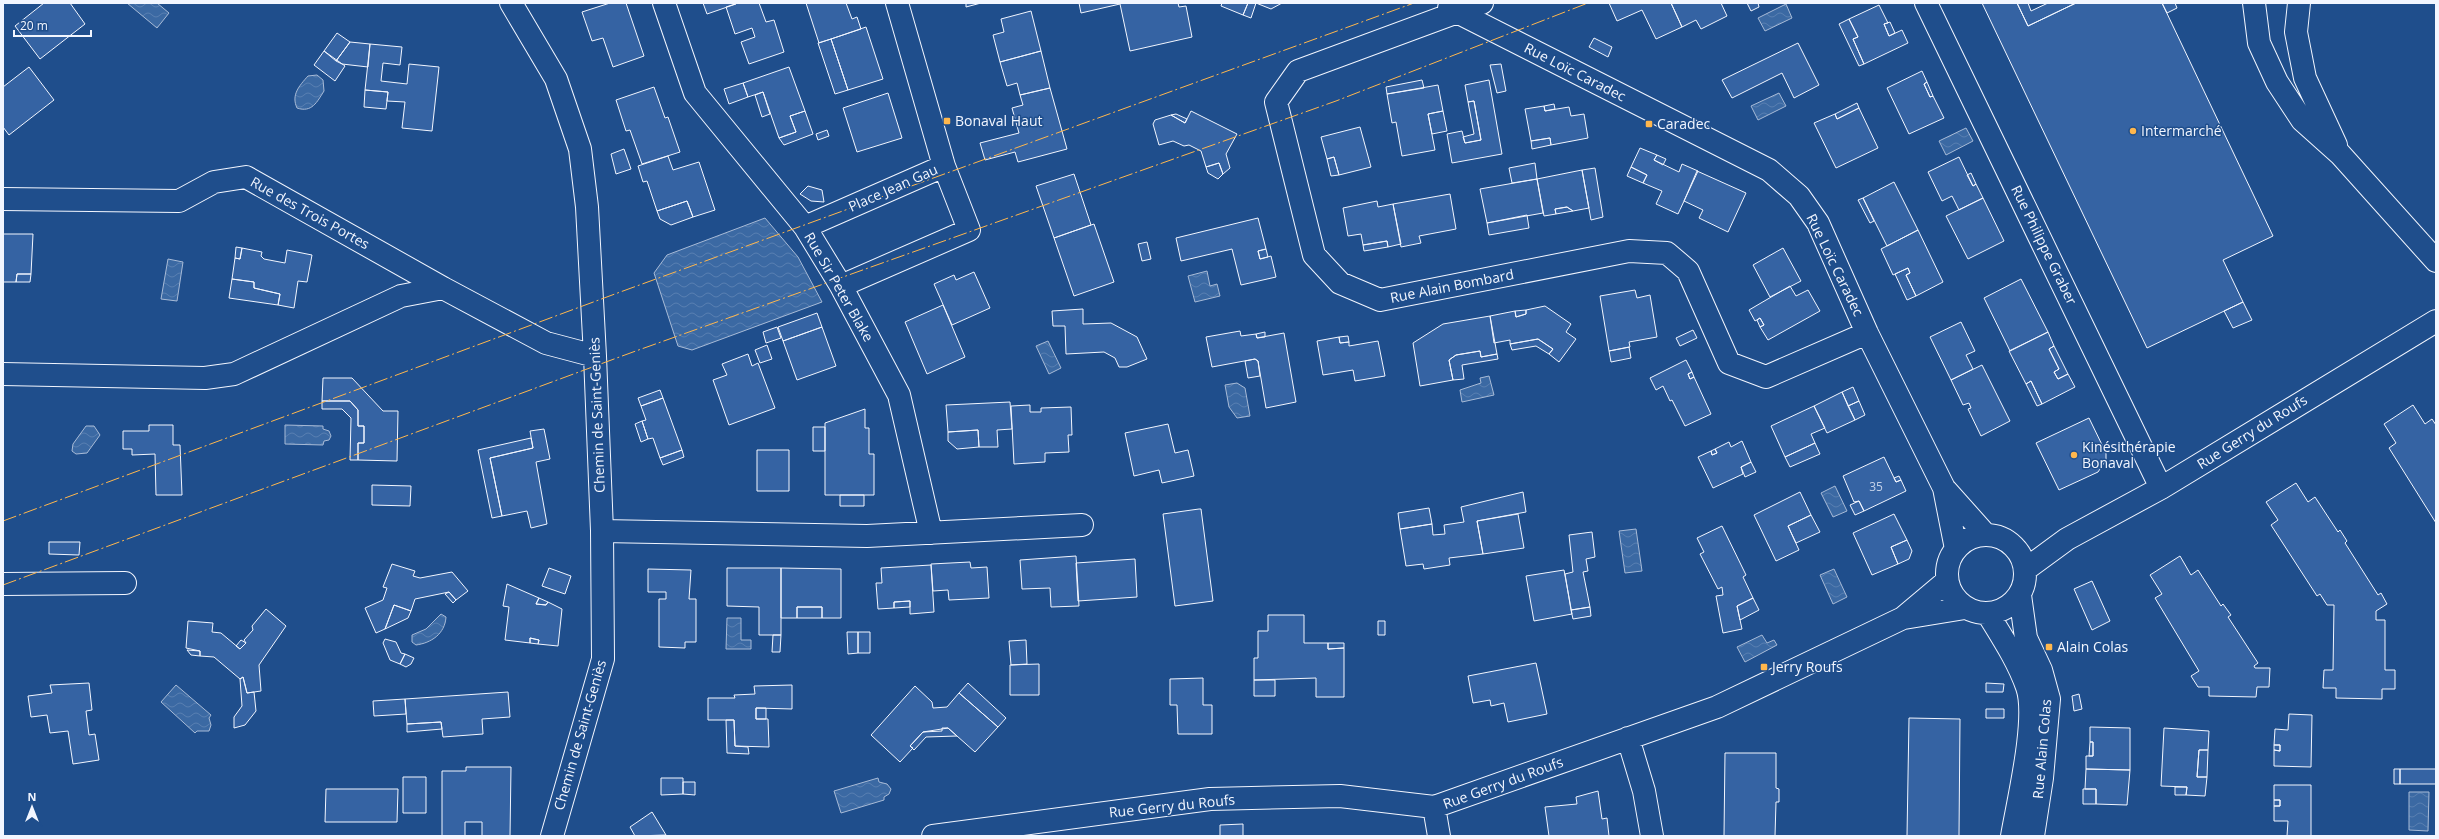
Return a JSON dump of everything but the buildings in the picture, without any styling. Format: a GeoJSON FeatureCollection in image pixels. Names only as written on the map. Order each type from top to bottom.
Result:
{"type":"FeatureCollection","features":[{"type":"Feature","properties":{"kind":"street","name":"Chemin de Saint-Geniès"},"geometry":{"type":"LineString","coordinates":[[511,3],[556,79],[580,149],[587,207],[595,356],[602,532],[603,659],[552,836]]}},
{"type":"Feature","properties":{"kind":"street","name":"Rue Sir Peter Blake"},"geometry":{"type":"LineString","coordinates":[[664,3],[695,93],[805,227],[841,286],[899,395],[931,533]]}},
{"type":"Feature","properties":{"kind":"street"},"geometry":{"type":"LineString","coordinates":[[897,3],[944,166]]}},
{"type":"Feature","properties":{"kind":"street"},"geometry":{"type":"LineString","coordinates":[[1449,8],[1482,3]]}},
{"type":"Feature","properties":{"kind":"street","name":"Rue Philippe Graber"},"geometry":{"type":"LineString","coordinates":[[1926,3],[2161,488]]}},
{"type":"Feature","properties":{"kind":"street"},"geometry":{"type":"LineString","coordinates":[[2254,3],[2259,43],[2277,82],[2302,120],[2340,154],[2436,261]]}},
{"type":"Feature","properties":{"kind":"street"},"geometry":{"type":"LineString","coordinates":[[2299,3],[2296,32],[2305,78],[2340,154]]}},
{"type":"Feature","properties":{"kind":"street","name":"Rue Alain Bombard"},"geometry":{"type":"LineString","coordinates":[[1449,8],[1298,71],[1276,102],[1314,255],[1340,283],[1380,300],[1629,251],[1667,253],[1688,271],[1729,363],[1766,377],[1867,333]]}},
{"type":"Feature","properties":{"kind":"street","name":"Rue Loïc Caradec"},"geometry":{"type":"LineString","coordinates":[[1449,8],[1770,170],[1799,196],[1818,223],[1867,333],[1944,488],[1956,549]]}},
{"type":"Feature","properties":{"kind":"street","name":"Place Jean Gau"},"geometry":{"type":"LineString","coordinates":[[805,227],[944,166],[969,230],[841,286]]}},
{"type":"Feature","properties":{"kind":"street","name":"Rue des Trois Portes"},"geometry":{"type":"LineString","coordinates":[[3,199],[179,201],[214,182],[246,177],[443,288],[546,343],[595,356]]}},
{"type":"Feature","properties":{"kind":"street"},"geometry":{"type":"LineString","coordinates":[[3,374],[205,378],[234,374],[401,296],[443,288]]}},
{"type":"Feature","properties":{"kind":"street","name":"Rue Gerry du Roufs"},"geometry":{"type":"LineString","coordinates":[[2026,569],[2067,539],[2161,488],[2436,321]]}},
{"type":"Feature","properties":{"kind":"street","name":"Rue Loïc Caradec"},"geometry":{"type":"LineString","coordinates":[[1944,488],[1985,534]]}},
{"type":"Feature","properties":{"kind":"street"},"geometry":{"type":"LineString","coordinates":[[602,532],[867,536],[1082,525]]}},
{"type":"Feature","properties":{"kind":"street"},"geometry":{"type":"LineString","coordinates":[[1985,534],[2001,538],[2015,547],[2022,557],[2026,569],[2025,583],[2020,595],[2012,605],[2001,611],[1988,614],[1976,612],[1966,608],[1957,601],[1947,581],[1950,559],[1956,549],[1964,541],[1985,534]]}},
{"type":"Feature","properties":{"kind":"street","name":"Rue Gerry du Roufs"},"geometry":{"type":"LineString","coordinates":[[2015,547],[2067,539]]}},
{"type":"Feature","properties":{"kind":"street","name":"Rue Gerry du Roufs"},"geometry":{"type":"LineString","coordinates":[[933,836],[1210,799],[1340,796],[1434,807],[1717,707],[1903,618],[1947,581]]}},
{"type":"Feature","properties":{"kind":"street"},"geometry":{"type":"LineString","coordinates":[[3,584],[125,584]]}},
{"type":"Feature","properties":{"kind":"street","name":"Rue Alain Colas"},"geometry":{"type":"LineString","coordinates":[[2020,595],[2026,638],[2041,670],[2049,699],[2042,778],[2033,836]]}},
{"type":"Feature","properties":{"kind":"street","name":"Rue Gerry du Roufs"},"geometry":{"type":"LineString","coordinates":[[1903,618],[1966,608]]}},
{"type":"Feature","properties":{"kind":"street","name":"Rue Alain Colas"},"geometry":{"type":"LineString","coordinates":[[1988,614],[2008,647],[2027,688],[2031,718],[2012,836]]}},
{"type":"Feature","properties":{"kind":"street"},"geometry":{"type":"LineString","coordinates":[[1628,738],[1644,791],[1652,836]]}},
{"type":"Feature","properties":{"kind":"street"},"geometry":{"type":"LineString","coordinates":[[1434,807],[1439,836]]}},
{"type":"Feature","properties":{"kind":"water"},"geometry":{"type":"Polygon","coordinates":[[[127,3],[157,3],[169,13],[157,28],[127,3]]]}},
{"type":"Feature","properties":{"kind":"water"},"geometry":{"type":"Polygon","coordinates":[[[1786,4],[1792,18],[1765,31],[1758,18],[1786,4]]]}},
{"type":"Feature","properties":{"kind":"water"},"geometry":{"type":"Polygon","coordinates":[[[317,75],[323,80],[324,91],[314,106],[307,109],[297,108],[295,103],[295,95],[299,87],[308,76],[317,75]]]}},
{"type":"Feature","properties":{"kind":"water"},"geometry":{"type":"Polygon","coordinates":[[[1779,93],[1786,106],[1758,120],[1751,106],[1779,93]]]}},
{"type":"Feature","properties":{"kind":"water"},"geometry":{"type":"Polygon","coordinates":[[[1966,128],[1973,141],[1946,155],[1939,141],[1966,128]]]}},
{"type":"Feature","properties":{"kind":"water"},"geometry":{"type":"Polygon","coordinates":[[[765,218],[798,257],[822,302],[692,350],[678,346],[654,273],[667,255],[765,218]]]}},
{"type":"Feature","properties":{"kind":"water"},"geometry":{"type":"Polygon","coordinates":[[[168,259],[183,262],[177,301],[161,299],[168,259]]]}},
{"type":"Feature","properties":{"kind":"water"},"geometry":{"type":"Polygon","coordinates":[[[1207,271],[1210,286],[1217,284],[1220,296],[1195,302],[1188,276],[1207,271]]]}},
{"type":"Feature","properties":{"kind":"water"},"geometry":{"type":"Polygon","coordinates":[[[1048,341],[1061,368],[1049,374],[1036,346],[1048,341]]]}},
{"type":"Feature","properties":{"kind":"water"},"geometry":{"type":"Polygon","coordinates":[[[1489,376],[1494,395],[1462,402],[1460,390],[1481,383],[1480,378],[1489,376]]]}},
{"type":"Feature","properties":{"kind":"water"},"geometry":{"type":"Polygon","coordinates":[[[1237,383],[1245,388],[1250,416],[1237,418],[1229,407],[1225,385],[1237,383]]]}},
{"type":"Feature","properties":{"kind":"water"},"geometry":{"type":"Polygon","coordinates":[[[285,425],[323,426],[323,429],[329,431],[331,436],[329,440],[324,441],[323,445],[285,444],[285,425]]]}},
{"type":"Feature","properties":{"kind":"water"},"geometry":{"type":"Polygon","coordinates":[[[86,426],[94,426],[100,435],[87,453],[76,454],[72,451],[73,444],[86,426]]]}},
{"type":"Feature","properties":{"kind":"water"},"geometry":{"type":"Polygon","coordinates":[[[1835,486],[1847,511],[1833,517],[1821,493],[1835,486]]]}},
{"type":"Feature","properties":{"kind":"water"},"geometry":{"type":"Polygon","coordinates":[[[1636,529],[1642,571],[1625,573],[1619,531],[1636,529]]]}},
{"type":"Feature","properties":{"kind":"water"},"geometry":{"type":"Polygon","coordinates":[[[1834,569],[1847,597],[1833,604],[1820,575],[1834,569]]]}},
{"type":"Feature","properties":{"kind":"water"},"geometry":{"type":"Polygon","coordinates":[[[441,614],[446,617],[445,623],[440,633],[436,637],[422,644],[416,645],[412,642],[412,635],[426,629],[441,614]]]}},
{"type":"Feature","properties":{"kind":"water"},"geometry":{"type":"Polygon","coordinates":[[[727,618],[741,618],[741,640],[751,640],[751,649],[726,649],[727,618]]]}},
{"type":"Feature","properties":{"kind":"water"},"geometry":{"type":"Polygon","coordinates":[[[1762,635],[1767,643],[1774,640],[1777,645],[1745,662],[1737,647],[1762,635]]]}},
{"type":"Feature","properties":{"kind":"water"},"geometry":{"type":"Polygon","coordinates":[[[176,685],[211,715],[209,718],[211,725],[209,731],[197,731],[195,733],[161,702],[176,685]]]}},
{"type":"Feature","properties":{"kind":"water"},"geometry":{"type":"Polygon","coordinates":[[[878,778],[879,782],[887,784],[891,789],[889,794],[884,797],[884,800],[841,813],[834,791],[878,778]]]}},
{"type":"Feature","properties":{"kind":"water"},"geometry":{"type":"Polygon","coordinates":[[[2409,792],[2429,792],[2428,831],[2409,830],[2409,792]]]}},
{"type":"Feature","properties":{"kind":"power"},"geometry":{"type":"LineString","coordinates":[[3,521],[623,291],[1414,3]]}},
{"type":"Feature","properties":{"kind":"power"},"geometry":{"type":"LineString","coordinates":[[3,585],[633,352],[1336,101],[1588,3]]}},
{"type":"Feature","properties":{"kind":"place","name":"Bonaval Haut"},"geometry":{"type":"Point","coordinates":[947,121]}},
{"type":"Feature","properties":{"kind":"place","name":"Caradec"},"geometry":{"type":"Point","coordinates":[1649,124]}},
{"type":"Feature","properties":{"kind":"place","name":"Intermarché"},"geometry":{"type":"Point","coordinates":[2133,131]}},
{"type":"Feature","properties":{"kind":"place","name":"Kinésithérapie Bonaval"},"geometry":{"type":"Point","coordinates":[2074,455]}},
{"type":"Feature","properties":{"kind":"place","name":"Alain Colas"},"geometry":{"type":"Point","coordinates":[2049,647]}},
{"type":"Feature","properties":{"kind":"place","name":"Jerry Roufs"},"geometry":{"type":"Point","coordinates":[1764,667]}}]}
